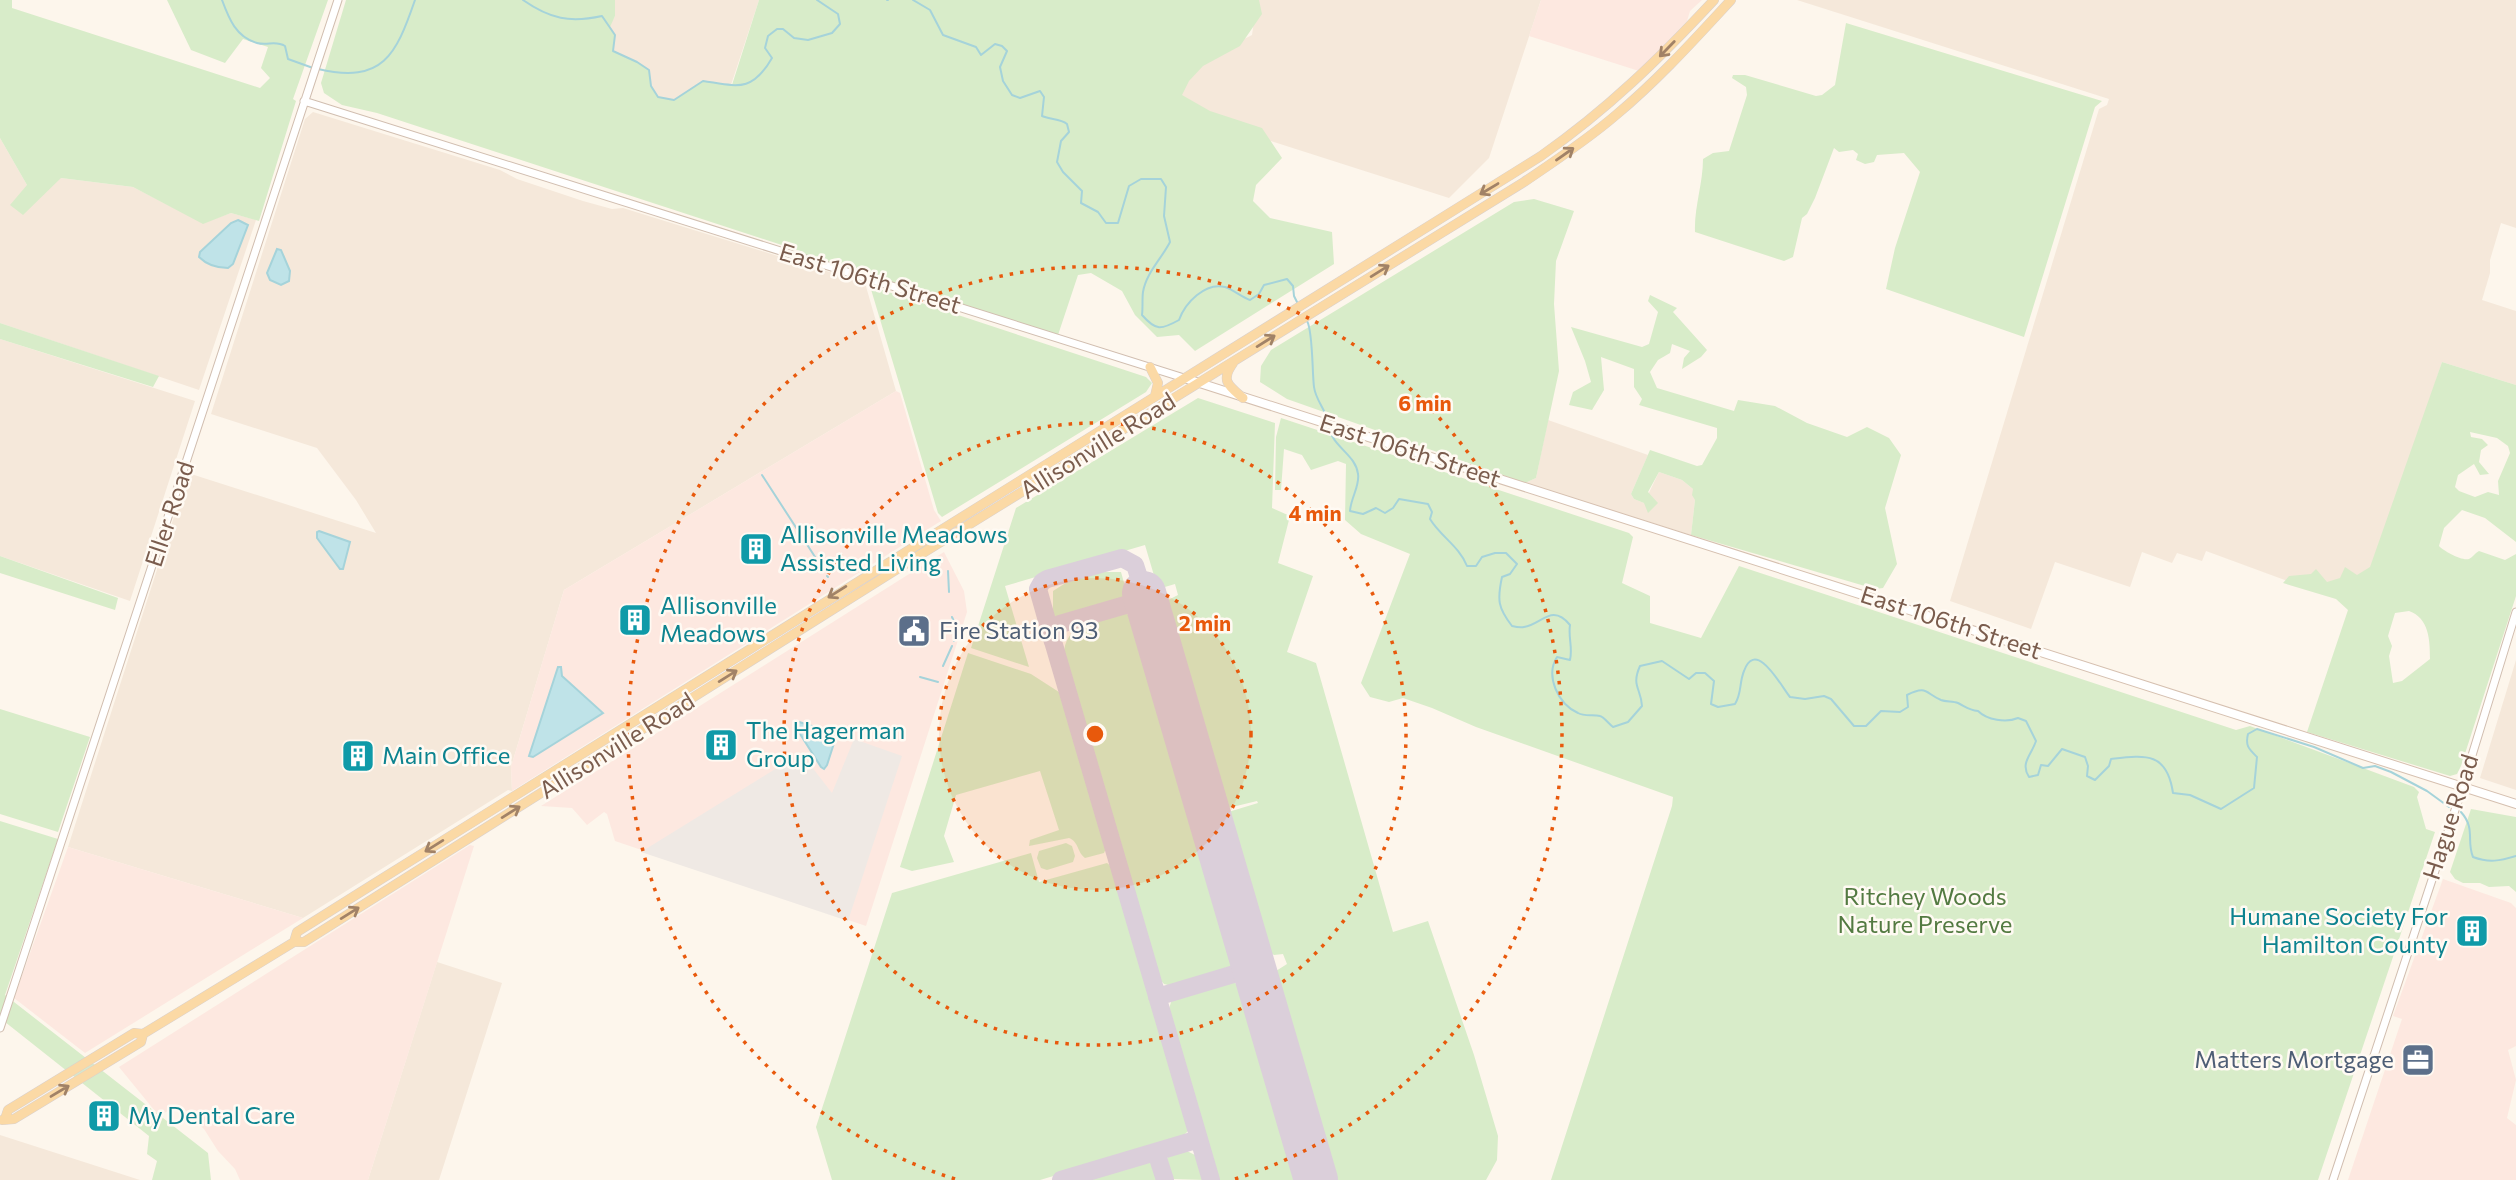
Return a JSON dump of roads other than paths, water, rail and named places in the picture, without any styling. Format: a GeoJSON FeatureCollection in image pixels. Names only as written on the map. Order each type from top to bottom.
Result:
{"type":"FeatureCollection","features":[{"type":"Feature","properties":{"kind":"main road","name":"Allisonville Road"},"geometry":{"type":"LineString","coordinates":[[294,942],[298,932],[319,918],[1517,172],[1581,127],[1635,82],[1714,0]]}},
{"type":"Feature","properties":{"kind":"main road","name":"Allisonville Road"},"geometry":{"type":"LineString","coordinates":[[2,1120],[8,1110],[134,1033],[143,1034],[294,942],[304,942],[1524,182],[1584,140],[1647,88],[1731,0]]}},
{"type":"Feature","properties":{"kind":"main road"},"geometry":{"type":"LineString","coordinates":[[1236,360],[1226,377],[1229,385],[1243,398]]}},
{"type":"Feature","properties":{"kind":"main road"},"geometry":{"type":"LineString","coordinates":[[1150,367],[1158,383],[1155,396]]}},
{"type":"Feature","properties":{"kind":"main road","name":"East 106th Street"},"geometry":{"type":"LineString","coordinates":[[1184,378],[2516,804]]}},
{"type":"Feature","properties":{"kind":"street","name":"Eller Road"},"geometry":{"type":"LineString","coordinates":[[0,1028],[338,0]]}},
{"type":"Feature","properties":{"kind":"street","name":"East 106th Street"},"geometry":{"type":"LineString","coordinates":[[304,101],[1184,378]]}},
{"type":"Feature","properties":{"kind":"street","name":"Hague Road"},"geometry":{"type":"LineString","coordinates":[[2333,1180],[2462,787],[2516,612]]}},
{"type":"Feature","properties":{"kind":"water"},"geometry":{"type":"Polygon","coordinates":[[[238,220],[248,225],[233,264],[228,268],[217,267],[199,257],[200,252],[231,223],[238,220]]]}},
{"type":"Feature","properties":{"kind":"water"},"geometry":{"type":"Polygon","coordinates":[[[277,249],[281,250],[290,271],[289,281],[281,285],[270,280],[267,273],[277,249]]]}},
{"type":"Feature","properties":{"kind":"water"},"geometry":{"type":"Polygon","coordinates":[[[319,531],[350,542],[343,569],[340,569],[317,538],[319,531]]]}},
{"type":"Feature","properties":{"kind":"water"},"geometry":{"type":"Polygon","coordinates":[[[558,667],[561,667],[562,676],[603,713],[533,757],[529,756],[558,667]]]}},
{"type":"Feature","properties":{"kind":"water"},"geometry":{"type":"Polygon","coordinates":[[[796,721],[837,734],[824,769],[795,726],[796,721]]]}},
{"type":"Feature","properties":{"kind":"waterway"},"geometry":{"type":"LineString","coordinates":[[222,0],[231,20],[244,36],[257,43],[281,44],[285,46],[288,59],[313,68]]}},
{"type":"Feature","properties":{"kind":"waterway"},"geometry":{"type":"LineString","coordinates":[[318,69],[340,73],[358,72],[384,61],[401,36],[415,0]]}},
{"type":"Feature","properties":{"kind":"waterway"},"geometry":{"type":"LineString","coordinates":[[523,0],[542,12],[561,18],[602,16],[615,35],[613,51],[649,70],[651,86],[658,97],[674,100],[703,81],[743,85],[758,77],[772,58],[765,48],[768,36],[777,29],[783,29],[794,38],[808,40],[832,33],[840,24],[838,14],[817,0]]}},
{"type":"Feature","properties":{"kind":"waterway"},"geometry":{"type":"LineString","coordinates":[[913,0],[930,10],[943,35],[976,47],[981,55],[995,44],[1007,51],[1000,67],[1003,81],[1012,95],[1020,98],[1040,91],[1044,97],[1042,116],[1067,124],[1069,132],[1061,141],[1057,162],[1082,191],[1081,203],[1098,212],[1106,223],[1118,223],[1129,186],[1141,179],[1161,179],[1166,187],[1164,216],[1170,242],[1151,272],[1143,292],[1142,315],[1151,324],[1163,327],[1179,320],[1197,295],[1218,286],[1228,288],[1250,300],[1259,294],[1264,285],[1287,279],[1293,286],[1298,304]]}},
{"type":"Feature","properties":{"kind":"waterway"},"geometry":{"type":"LineString","coordinates":[[1307,321],[1314,387],[1328,422]]}},
{"type":"Feature","properties":{"kind":"waterway"},"geometry":{"type":"LineString","coordinates":[[1329,428],[1335,441],[1353,461],[1358,474],[1350,511],[1363,514],[1376,508],[1385,513],[1393,508],[1399,499],[1428,504],[1432,512],[1430,519],[1467,566],[1476,566],[1482,557],[1495,553],[1506,553],[1517,564],[1510,574],[1502,577],[1499,598],[1504,614],[1512,626],[1516,627],[1530,625],[1552,615],[1564,619],[1570,625],[1570,660],[1557,657],[1552,673],[1555,689],[1571,709],[1581,714],[1602,717],[1613,727],[1628,722],[1642,706],[1636,683],[1640,666],[1662,661],[1689,679],[1696,673],[1705,673],[1714,681],[1711,704],[1718,707],[1735,704],[1744,671],[1749,662],[1755,660],[1775,675],[1790,697],[1805,699],[1824,696],[1831,699],[1854,726],[1866,726],[1881,711],[1900,712],[1908,707],[1907,695],[1922,690],[1941,700],[1958,703],[1991,718],[2018,718],[2026,721],[2036,741],[2026,763],[2029,777],[2038,775],[2041,765],[2048,766],[2062,749],[2085,757],[2087,776],[2095,780],[2109,766],[2111,759],[2144,757],[2160,763],[2166,770],[2173,793],[2190,795],[2221,809],[2254,788],[2257,757],[2247,742],[2248,734],[2257,729],[2314,747],[2363,768],[2375,766],[2391,772],[2427,791],[2449,807]]}},
{"type":"Feature","properties":{"kind":"waterway"},"geometry":{"type":"LineString","coordinates":[[762,475],[819,563]]}},
{"type":"Feature","properties":{"kind":"waterway"},"geometry":{"type":"LineString","coordinates":[[948,571],[949,592]]}},
{"type":"Feature","properties":{"kind":"waterway"},"geometry":{"type":"LineString","coordinates":[[952,617],[957,628],[954,641]]}},
{"type":"Feature","properties":{"kind":"waterway"},"geometry":{"type":"LineString","coordinates":[[943,666],[952,646]]}},
{"type":"Feature","properties":{"kind":"waterway"},"geometry":{"type":"LineString","coordinates":[[920,677],[938,682]]}},
{"type":"Feature","properties":{"kind":"waterway"},"geometry":{"type":"LineString","coordinates":[[2461,812],[2470,829],[2473,857],[2494,861],[2516,856]]}},
{"type":"Feature","properties":{"kind":"place","name":"Allisonville Meadows Assisted Living"},"geometry":{"type":"Point","coordinates":[756,549]}},
{"type":"Feature","properties":{"kind":"place","name":"Allisonville Meadows"},"geometry":{"type":"Point","coordinates":[635,620]}},
{"type":"Feature","properties":{"kind":"place","name":"Fire Station 93"},"geometry":{"type":"Point","coordinates":[914,631]}},
{"type":"Feature","properties":{"kind":"place","name":"The Hagerman Group"},"geometry":{"type":"Point","coordinates":[721,745]}},
{"type":"Feature","properties":{"kind":"place","name":"Main Office"},"geometry":{"type":"Point","coordinates":[358,756]}},
{"type":"Feature","properties":{"kind":"place","name":"Humane Society For Hamilton County"},"geometry":{"type":"Point","coordinates":[2472,931]}},
{"type":"Feature","properties":{"kind":"place","name":"Matters Mortgage"},"geometry":{"type":"Point","coordinates":[2418,1060]}},
{"type":"Feature","properties":{"kind":"place","name":"My Dental Care"},"geometry":{"type":"Point","coordinates":[104,1116]}},
{"type":"Feature","properties":{"kind":"park label","name":"Ritchey Woods Nature Preserve"},"geometry":{"type":"Point","coordinates":[1925,911]}}]}
